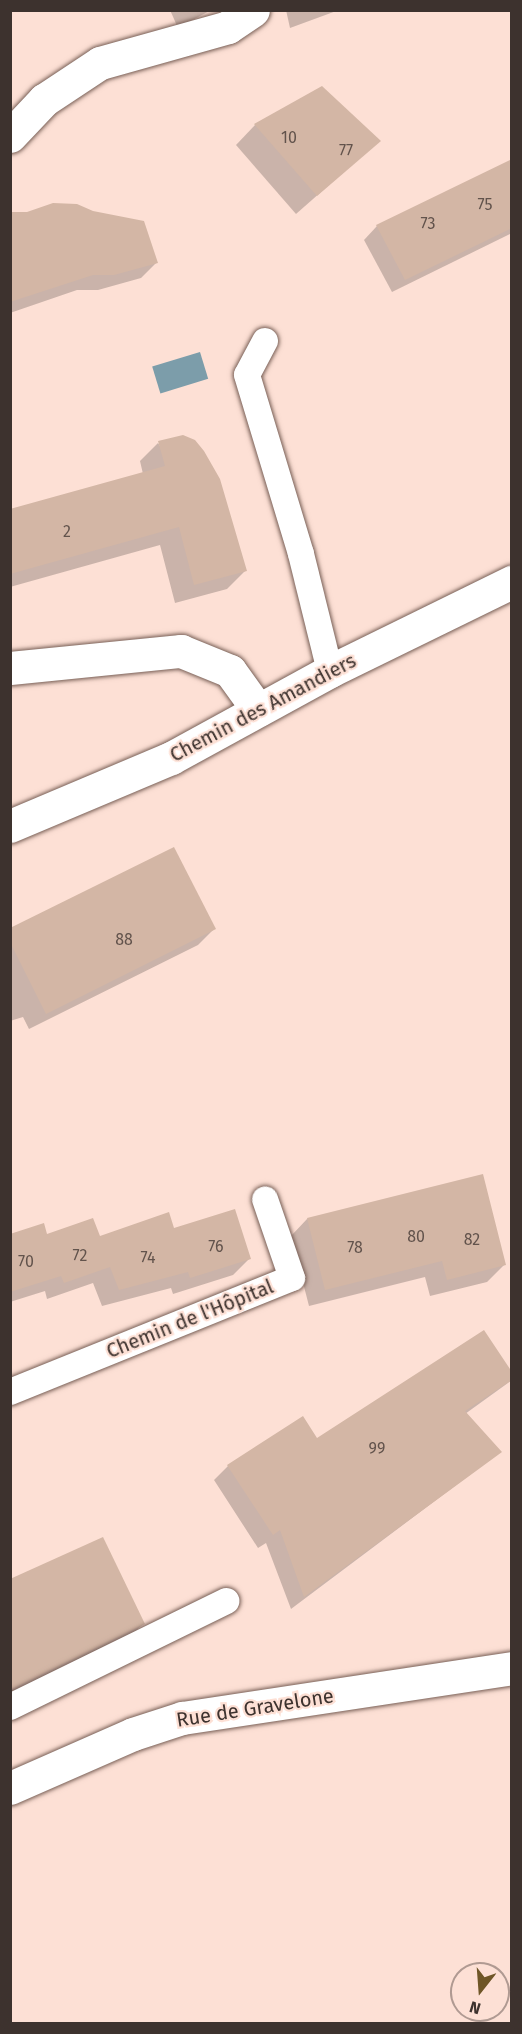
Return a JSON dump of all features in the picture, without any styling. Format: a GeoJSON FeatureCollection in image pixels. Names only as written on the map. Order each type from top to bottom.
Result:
{"type":"FeatureCollection","features":[{"type":"Feature","properties":{"kind":"street"},"geometry":{"type":"LineString","coordinates":[[10,136],[44,100],[100,63],[219,30],[253,10]]}},
{"type":"Feature","properties":{"kind":"street","name":"Chemin des Amandiers"},"geometry":{"type":"LineString","coordinates":[[10,826],[171,758],[330,671],[512,582]]}},
{"type":"Feature","properties":{"kind":"street"},"geometry":{"type":"LineString","coordinates":[[10,668],[181,651],[230,671],[258,710]]}},
{"type":"Feature","properties":{"kind":"street","name":"Rue de Gravelone"},"geometry":{"type":"LineString","coordinates":[[10,1788],[133,1734],[182,1718],[512,1668]]}},
{"type":"Feature","properties":{"kind":"lane"},"geometry":{"type":"LineString","coordinates":[[265,341],[247,375],[301,554],[330,671]]}},
{"type":"Feature","properties":{"kind":"lane","name":"Chemin de l'Hôpital"},"geometry":{"type":"LineString","coordinates":[[10,1392],[292,1278],[264,1199]]}},
{"type":"Feature","properties":{"kind":"lane"},"geometry":{"type":"LineString","coordinates":[[10,1707],[226,1601]]}},
{"type":"Feature","properties":{"kind":"water"},"geometry":{"type":"Polygon","coordinates":[[[200,352],[208,379],[160,393],[152,367],[200,352]]]}},
{"type":"Feature","properties":{"kind":"building"},"geometry":{"type":"Polygon","coordinates":[[[322,86],[381,141],[317,196],[254,124],[322,86]]]}},
{"type":"Feature","properties":{"kind":"building"},"geometry":{"type":"Polygon","coordinates":[[[512,159],[512,228],[405,280],[376,225],[512,159]]]}},
{"type":"Feature","properties":{"kind":"building"},"geometry":{"type":"Polygon","coordinates":[[[53,203],[77,204],[93,211],[144,221],[158,263],[114,275],[93,275],[10,302],[10,212],[27,212],[53,203]]]}},
{"type":"Feature","properties":{"kind":"building"},"geometry":{"type":"Polygon","coordinates":[[[183,435],[195,440],[220,479],[247,571],[194,585],[179,527],[10,574],[10,509],[165,466],[158,441],[183,435]]]}},
{"type":"Feature","properties":{"kind":"building"},"geometry":{"type":"Polygon","coordinates":[[[174,847],[216,929],[46,1014],[10,942],[10,928],[174,847]]]}},
{"type":"Feature","properties":{"kind":"building"},"geometry":{"type":"Polygon","coordinates":[[[483,1174],[506,1265],[447,1280],[442,1261],[325,1290],[307,1218],[483,1174]]]}},
{"type":"Feature","properties":{"kind":"building"},"geometry":{"type":"Polygon","coordinates":[[[235,1209],[251,1259],[190,1278],[188,1272],[119,1290],[110,1267],[64,1283],[61,1276],[10,1292],[10,1234],[44,1223],[47,1234],[93,1218],[100,1236],[169,1212],[174,1228],[235,1209]]]}},
{"type":"Feature","properties":{"kind":"building"},"geometry":{"type":"Polygon","coordinates":[[[484,1330],[512,1372],[512,1380],[465,1411],[502,1452],[304,1597],[280,1530],[273,1535],[227,1465],[303,1416],[317,1438],[484,1330]]]}},
{"type":"Feature","properties":{"kind":"building"},"geometry":{"type":"Polygon","coordinates":[[[103,1537],[145,1624],[10,1690],[10,1579],[103,1537]]]}}]}
